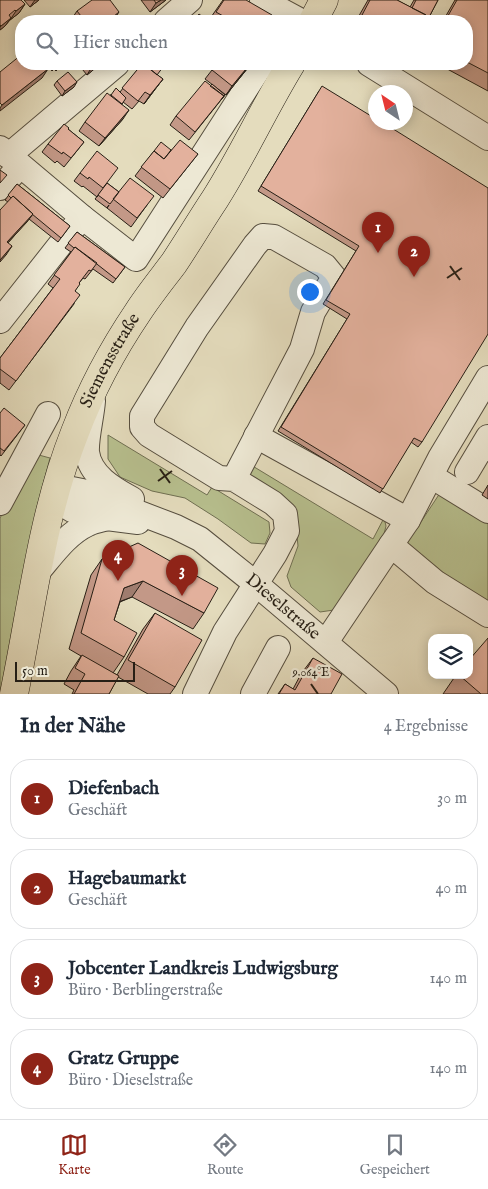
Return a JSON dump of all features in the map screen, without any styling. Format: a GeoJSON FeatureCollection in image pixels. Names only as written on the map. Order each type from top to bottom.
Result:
{"type":"FeatureCollection","features":[{"type":"Feature","properties":{"kind":"main road"},"geometry":{"type":"LineString","coordinates":[[316,15],[324,0]]}},
{"type":"Feature","properties":{"kind":"main road","name":"Siemensstraße"},"geometry":{"type":"LineString","coordinates":[[14,694],[36,574],[56,493],[75,432],[111,356],[137,313],[174,263],[230,176],[288,70]]}},
{"type":"Feature","properties":{"kind":"street"},"geometry":{"type":"LineString","coordinates":[[173,15],[190,0]]}},
{"type":"Feature","properties":{"kind":"street"},"geometry":{"type":"LineString","coordinates":[[262,0],[289,15]]}},
{"type":"Feature","properties":{"kind":"street"},"geometry":{"type":"LineString","coordinates":[[0,188],[9,157],[110,70]]}},
{"type":"Feature","properties":{"kind":"street"},"geometry":{"type":"LineString","coordinates":[[9,157],[136,259],[260,70]]}},
{"type":"Feature","properties":{"kind":"street"},"geometry":{"type":"LineString","coordinates":[[379,70],[488,138]]}},
{"type":"Feature","properties":{"kind":"street"},"geometry":{"type":"LineString","coordinates":[[0,322],[82,217]]}},
{"type":"Feature","properties":{"kind":"street"},"geometry":{"type":"LineString","coordinates":[[195,694],[225,632],[275,554],[286,531],[284,514],[273,503],[234,479],[219,478],[149,435],[142,427],[142,416],[197,327],[255,244],[263,236],[274,237],[325,266],[334,278],[313,312],[302,349],[234,479]]}},
{"type":"Feature","properties":{"kind":"street"},"geometry":{"type":"LineString","coordinates":[[326,642],[408,520],[440,458],[488,378]]}},
{"type":"Feature","properties":{"kind":"street"},"geometry":{"type":"LineString","coordinates":[[93,391],[87,452],[91,465],[102,480],[176,526]]}},
{"type":"Feature","properties":{"kind":"street"},"geometry":{"type":"LineString","coordinates":[[0,503],[48,414]]}},
{"type":"Feature","properties":{"kind":"street"},"geometry":{"type":"LineString","coordinates":[[256,436],[408,520]]}},
{"type":"Feature","properties":{"kind":"street"},"geometry":{"type":"LineString","coordinates":[[467,472],[488,437]]}},
{"type":"Feature","properties":{"kind":"street"},"geometry":{"type":"LineString","coordinates":[[431,476],[488,511]]}},
{"type":"Feature","properties":{"kind":"street"},"geometry":{"type":"LineString","coordinates":[[56,493],[82,491],[176,526]]}},
{"type":"Feature","properties":{"kind":"street"},"geometry":{"type":"LineString","coordinates":[[56,493],[72,510],[91,516],[176,526]]}},
{"type":"Feature","properties":{"kind":"street"},"geometry":{"type":"LineString","coordinates":[[36,574],[65,541],[77,531],[88,524],[109,518]]}},
{"type":"Feature","properties":{"kind":"street","name":"Dieselstraße"},"geometry":{"type":"LineString","coordinates":[[176,526],[200,539],[216,551],[386,694]]}},
{"type":"Feature","properties":{"kind":"street"},"geometry":{"type":"LineString","coordinates":[[391,545],[435,582],[488,615]]}},
{"type":"Feature","properties":{"kind":"street"},"geometry":{"type":"LineString","coordinates":[[254,694],[278,648]]}},
{"type":"Feature","properties":{"kind":"green space"},"geometry":{"type":"Polygon","coordinates":[[[108,435],[207,495],[212,487],[269,522],[270,533],[265,544],[251,543],[185,498],[152,491],[120,477],[108,459],[108,435]]]}},
{"type":"Feature","properties":{"kind":"green space"},"geometry":{"type":"Polygon","coordinates":[[[35,454],[50,458],[37,507],[5,694],[0,694],[0,518],[35,454]]]}},
{"type":"Feature","properties":{"kind":"green space"},"geometry":{"type":"Polygon","coordinates":[[[246,462],[373,539],[384,518],[386,526],[384,534],[334,610],[320,612],[291,587],[287,576],[298,546],[295,515],[247,475],[246,462]]]}},
{"type":"Feature","properties":{"kind":"green space"},"geometry":{"type":"Polygon","coordinates":[[[440,493],[488,522],[488,603],[465,591],[407,543],[440,493]]]}},
{"type":"Feature","properties":{"kind":"building"},"geometry":{"type":"Polygon","coordinates":[[[0,0],[21,0],[25,4],[9,15],[11,18],[1,26],[0,25],[0,0]]]}},
{"type":"Feature","properties":{"kind":"building"},"geometry":{"type":"Polygon","coordinates":[[[92,0],[110,0],[119,12],[115,15],[80,15],[77,11],[92,0]]]}},
{"type":"Feature","properties":{"kind":"building"},"geometry":{"type":"Polygon","coordinates":[[[224,0],[246,0],[272,15],[221,15],[216,12],[224,0]]]}},
{"type":"Feature","properties":{"kind":"building"},"geometry":{"type":"Polygon","coordinates":[[[370,0],[397,0],[426,15],[362,15],[370,0]]]}},
{"type":"Feature","properties":{"kind":"building"},"geometry":{"type":"Polygon","coordinates":[[[416,0],[438,0],[430,15],[412,8],[416,0]]]}},
{"type":"Feature","properties":{"kind":"building"},"geometry":{"type":"Polygon","coordinates":[[[457,0],[488,0],[488,73],[473,65],[473,15],[448,15],[457,0]]]}},
{"type":"Feature","properties":{"kind":"building"},"geometry":{"type":"Polygon","coordinates":[[[15,60],[15,70],[47,70],[2,105],[0,103],[0,72],[15,60]]]}},
{"type":"Feature","properties":{"kind":"building"},"geometry":{"type":"Polygon","coordinates":[[[137,70],[151,70],[163,79],[150,95],[145,92],[138,101],[122,88],[137,70]]]}},
{"type":"Feature","properties":{"kind":"building"},"geometry":{"type":"Polygon","coordinates":[[[151,70],[161,70],[157,75],[151,70]]]}},
{"type":"Feature","properties":{"kind":"building"},"geometry":{"type":"Polygon","coordinates":[[[212,70],[245,70],[232,86],[212,70]]]}},
{"type":"Feature","properties":{"kind":"building"},"geometry":{"type":"Polygon","coordinates":[[[68,72],[77,82],[65,91],[57,81],[68,72]]]}},
{"type":"Feature","properties":{"kind":"building"},"geometry":{"type":"Polygon","coordinates":[[[205,81],[224,96],[195,132],[176,116],[205,81]]]}},
{"type":"Feature","properties":{"kind":"building"},"geometry":{"type":"Polygon","coordinates":[[[212,84],[225,95],[221,100],[224,96],[210,86],[212,84]]]}},
{"type":"Feature","properties":{"kind":"building"},"geometry":{"type":"Polygon","coordinates":[[[322,86],[368,114],[368,130],[395,130],[488,188],[488,334],[422,442],[414,438],[383,489],[281,427],[350,314],[326,300],[359,246],[261,186],[322,86]]]}},
{"type":"Feature","properties":{"kind":"building"},"geometry":{"type":"Polygon","coordinates":[[[116,88],[126,98],[122,104],[111,95],[116,88]]]}},
{"type":"Feature","properties":{"kind":"building"},"geometry":{"type":"Polygon","coordinates":[[[107,93],[129,110],[105,138],[85,122],[107,93]]]}},
{"type":"Feature","properties":{"kind":"building"},"geometry":{"type":"Polygon","coordinates":[[[64,124],[84,142],[71,158],[48,144],[64,124]]]}},
{"type":"Feature","properties":{"kind":"building"},"geometry":{"type":"Polygon","coordinates":[[[180,140],[198,154],[170,189],[141,167],[154,151],[164,159],[180,140]]]}},
{"type":"Feature","properties":{"kind":"building"},"geometry":{"type":"Polygon","coordinates":[[[161,142],[171,150],[164,159],[154,151],[161,142]]]}},
{"type":"Feature","properties":{"kind":"building"},"geometry":{"type":"Polygon","coordinates":[[[97,151],[118,168],[103,188],[89,177],[88,179],[80,173],[97,151]]]}},
{"type":"Feature","properties":{"kind":"building"},"geometry":{"type":"Polygon","coordinates":[[[0,170],[7,175],[0,183],[0,170]]]}},
{"type":"Feature","properties":{"kind":"building"},"geometry":{"type":"Polygon","coordinates":[[[130,178],[154,196],[137,218],[113,199],[130,178]]]}},
{"type":"Feature","properties":{"kind":"building"},"geometry":{"type":"Polygon","coordinates":[[[107,183],[119,192],[110,204],[98,195],[107,183]]]}},
{"type":"Feature","properties":{"kind":"building"},"geometry":{"type":"Polygon","coordinates":[[[17,184],[70,226],[61,238],[13,196],[11,198],[8,195],[17,184]]]}},
{"type":"Feature","properties":{"kind":"building"},"geometry":{"type":"Polygon","coordinates":[[[13,196],[33,214],[7,242],[12,246],[0,260],[0,210],[13,196]]]}},
{"type":"Feature","properties":{"kind":"building"},"geometry":{"type":"Polygon","coordinates":[[[77,232],[125,267],[116,279],[68,243],[77,232]]]}},
{"type":"Feature","properties":{"kind":"building"},"geometry":{"type":"Polygon","coordinates":[[[75,247],[97,263],[79,283],[75,291],[80,295],[16,381],[0,369],[0,358],[60,279],[54,275],[75,247]]]}},
{"type":"Feature","properties":{"kind":"building"},"geometry":{"type":"Polygon","coordinates":[[[4,408],[25,425],[4,451],[0,448],[0,413],[4,408]]]}},
{"type":"Feature","properties":{"kind":"building"},"geometry":{"type":"Polygon","coordinates":[[[138,543],[218,588],[204,613],[143,581],[124,588],[114,620],[137,633],[124,657],[81,633],[102,559],[138,543]]]}},
{"type":"Feature","properties":{"kind":"building"},"geometry":{"type":"Polygon","coordinates":[[[155,613],[202,640],[175,687],[128,660],[155,613]]]}},
{"type":"Feature","properties":{"kind":"building"},"geometry":{"type":"Polygon","coordinates":[[[488,638],[488,694],[481,694],[464,679],[473,679],[473,655],[488,638]]]}},
{"type":"Feature","properties":{"kind":"building"},"geometry":{"type":"Polygon","coordinates":[[[82,655],[119,676],[109,694],[74,694],[85,674],[75,668],[82,655]]]}},
{"type":"Feature","properties":{"kind":"building"},"geometry":{"type":"Polygon","coordinates":[[[313,658],[342,674],[331,694],[279,694],[285,684],[295,690],[313,658]]]}},
{"type":"Feature","properties":{"kind":"place","name":"Diefenbach"},"geometry":{"type":"Point","coordinates":[378,253]}},
{"type":"Feature","properties":{"kind":"place","name":"Hagebaumarkt"},"geometry":{"type":"Point","coordinates":[414,277]}},
{"type":"Feature","properties":{"kind":"place","name":"Gratz Gruppe"},"geometry":{"type":"Point","coordinates":[118,581]}},
{"type":"Feature","properties":{"kind":"place","name":"Jobcenter Landkreis Ludwigsburg"},"geometry":{"type":"Point","coordinates":[182,596]}}]}
